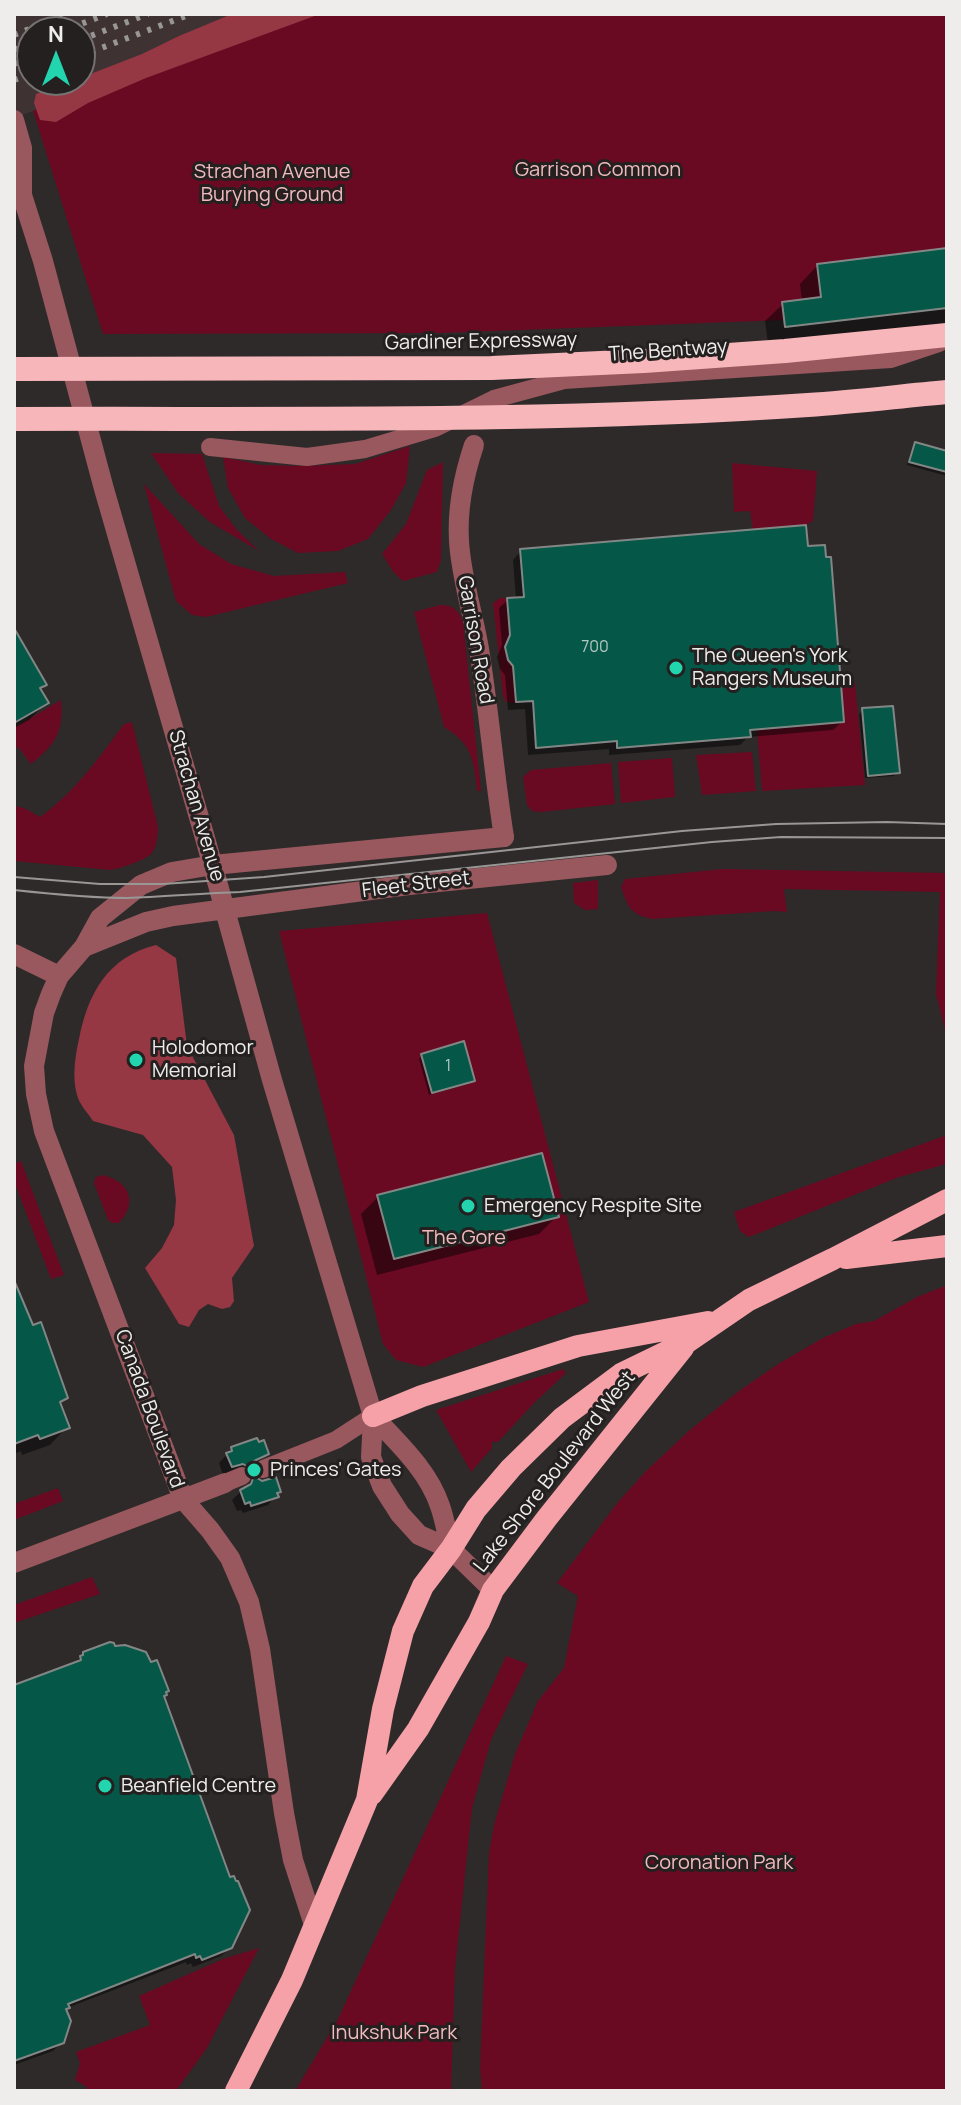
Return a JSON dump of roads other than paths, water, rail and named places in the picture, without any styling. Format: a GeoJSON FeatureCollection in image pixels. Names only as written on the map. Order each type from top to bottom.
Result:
{"type":"FeatureCollection","features":[{"type":"Feature","properties":{"kind":"highway","name":"Gardiner Expressway"},"geometry":{"type":"LineString","coordinates":[[14,369],[492,368],[785,351],[947,335]]}},
{"type":"Feature","properties":{"kind":"highway"},"geometry":{"type":"LineString","coordinates":[[14,419],[486,418],[810,405],[947,392]]}},
{"type":"Feature","properties":{"kind":"highway","name":"Lake Shore Boulevard West"},"geometry":{"type":"LineString","coordinates":[[236,2091],[292,1980],[367,1800],[383,1709],[403,1631],[423,1586],[476,1509],[511,1468],[562,1418],[621,1374],[689,1341],[749,1300],[947,1200]]}},
{"type":"Feature","properties":{"kind":"highway","name":"Lake Shore Boulevard West"},"geometry":{"type":"LineString","coordinates":[[833,1259],[947,1246]]}},
{"type":"Feature","properties":{"kind":"highway"},"geometry":{"type":"LineString","coordinates":[[373,1416],[422,1396],[578,1346],[717,1321]]}},
{"type":"Feature","properties":{"kind":"highway","name":"Lake Shore Boulevard West"},"geometry":{"type":"LineString","coordinates":[[367,1800],[418,1729],[479,1622],[493,1590],[689,1341]]}},
{"type":"Feature","properties":{"kind":"street","name":"Strachan Avenue"},"geometry":{"type":"LineString","coordinates":[[15,125],[22,148],[18,189],[43,261],[104,489],[276,1093],[373,1416],[371,1457],[382,1486],[400,1514],[419,1535],[451,1549],[493,1590]]}},
{"type":"Feature","properties":{"kind":"street","name":"The Bentway"},"geometry":{"type":"LineString","coordinates":[[210,447],[307,457],[365,449],[435,428],[494,399],[564,380],[891,359],[947,341]]}},
{"type":"Feature","properties":{"kind":"street","name":"Garrison Road"},"geometry":{"type":"LineString","coordinates":[[474,445],[461,501],[459,539],[479,649],[504,837]]}},
{"type":"Feature","properties":{"kind":"street","name":"Fleet Street"},"geometry":{"type":"LineString","coordinates":[[84,947],[100,918],[141,885],[172,872],[213,865],[504,837]]}},
{"type":"Feature","properties":{"kind":"street","name":"Fleet Street"},"geometry":{"type":"LineString","coordinates":[[84,947],[146,922],[173,916],[409,885],[607,865]]}},
{"type":"Feature","properties":{"kind":"street","name":"Canada Boulevard"},"geometry":{"type":"LineString","coordinates":[[84,947],[59,976],[44,1013],[34,1066],[44,1131],[183,1499],[230,1558],[249,1602],[260,1649],[293,1860],[315,1928]]}},
{"type":"Feature","properties":{"kind":"street"},"geometry":{"type":"LineString","coordinates":[[14,954],[59,976]]}},
{"type":"Feature","properties":{"kind":"street","name":"Strachan Avenue"},"geometry":{"type":"LineString","coordinates":[[373,1416],[414,1460],[430,1484],[440,1505],[451,1549]]}},
{"type":"Feature","properties":{"kind":"street"},"geometry":{"type":"LineString","coordinates":[[263,1469],[336,1440],[373,1416]]}},
{"type":"Feature","properties":{"kind":"street"},"geometry":{"type":"LineString","coordinates":[[14,1563],[234,1480]]}},
{"type":"Feature","properties":{"kind":"tram line"},"geometry":{"type":"LineString","coordinates":[[14,877],[100,884],[163,884],[264,877],[682,831],[776,824],[947,824]]}},
{"type":"Feature","properties":{"kind":"tram line"},"geometry":{"type":"LineString","coordinates":[[14,890],[99,897],[155,897],[240,892],[712,842],[781,837],[947,838]]}},
{"type":"Feature","properties":{"kind":"railway"},"geometry":{"type":"LineString","coordinates":[[14,35],[68,14]]}},
{"type":"Feature","properties":{"kind":"railway"},"geometry":{"type":"LineString","coordinates":[[96,18],[107,14]]}},
{"type":"Feature","properties":{"kind":"railway"},"geometry":{"type":"LineString","coordinates":[[96,34],[148,14]]}},
{"type":"Feature","properties":{"kind":"railway"},"geometry":{"type":"LineString","coordinates":[[96,50],[191,14]]}},
{"type":"Feature","properties":{"kind":"place","name":"The Queen's York Rangers Museum"},"geometry":{"type":"Point","coordinates":[676,668]}},
{"type":"Feature","properties":{"kind":"place","name":"Holodomor Memorial"},"geometry":{"type":"Point","coordinates":[136,1060]}},
{"type":"Feature","properties":{"kind":"place","name":"Emergency Respite Site"},"geometry":{"type":"Point","coordinates":[468,1206]}},
{"type":"Feature","properties":{"kind":"place","name":"Princes' Gates"},"geometry":{"type":"Point","coordinates":[254,1470]}},
{"type":"Feature","properties":{"kind":"place","name":"Beanfield Centre"},"geometry":{"type":"Point","coordinates":[105,1786]}},
{"type":"Feature","properties":{"kind":"park label","name":"Garrison Common"},"geometry":{"type":"Point","coordinates":[598,170]}},
{"type":"Feature","properties":{"kind":"park label","name":"Strachan Avenue Burying Ground"},"geometry":{"type":"Point","coordinates":[272,184]}},
{"type":"Feature","properties":{"kind":"park label","name":"The Gore"},"geometry":{"type":"Point","coordinates":[464,1238]}},
{"type":"Feature","properties":{"kind":"park label","name":"Coronation Park"},"geometry":{"type":"Point","coordinates":[719,1863]}},
{"type":"Feature","properties":{"kind":"park label","name":"Inukshuk Park"},"geometry":{"type":"Point","coordinates":[394,2033]}}]}
